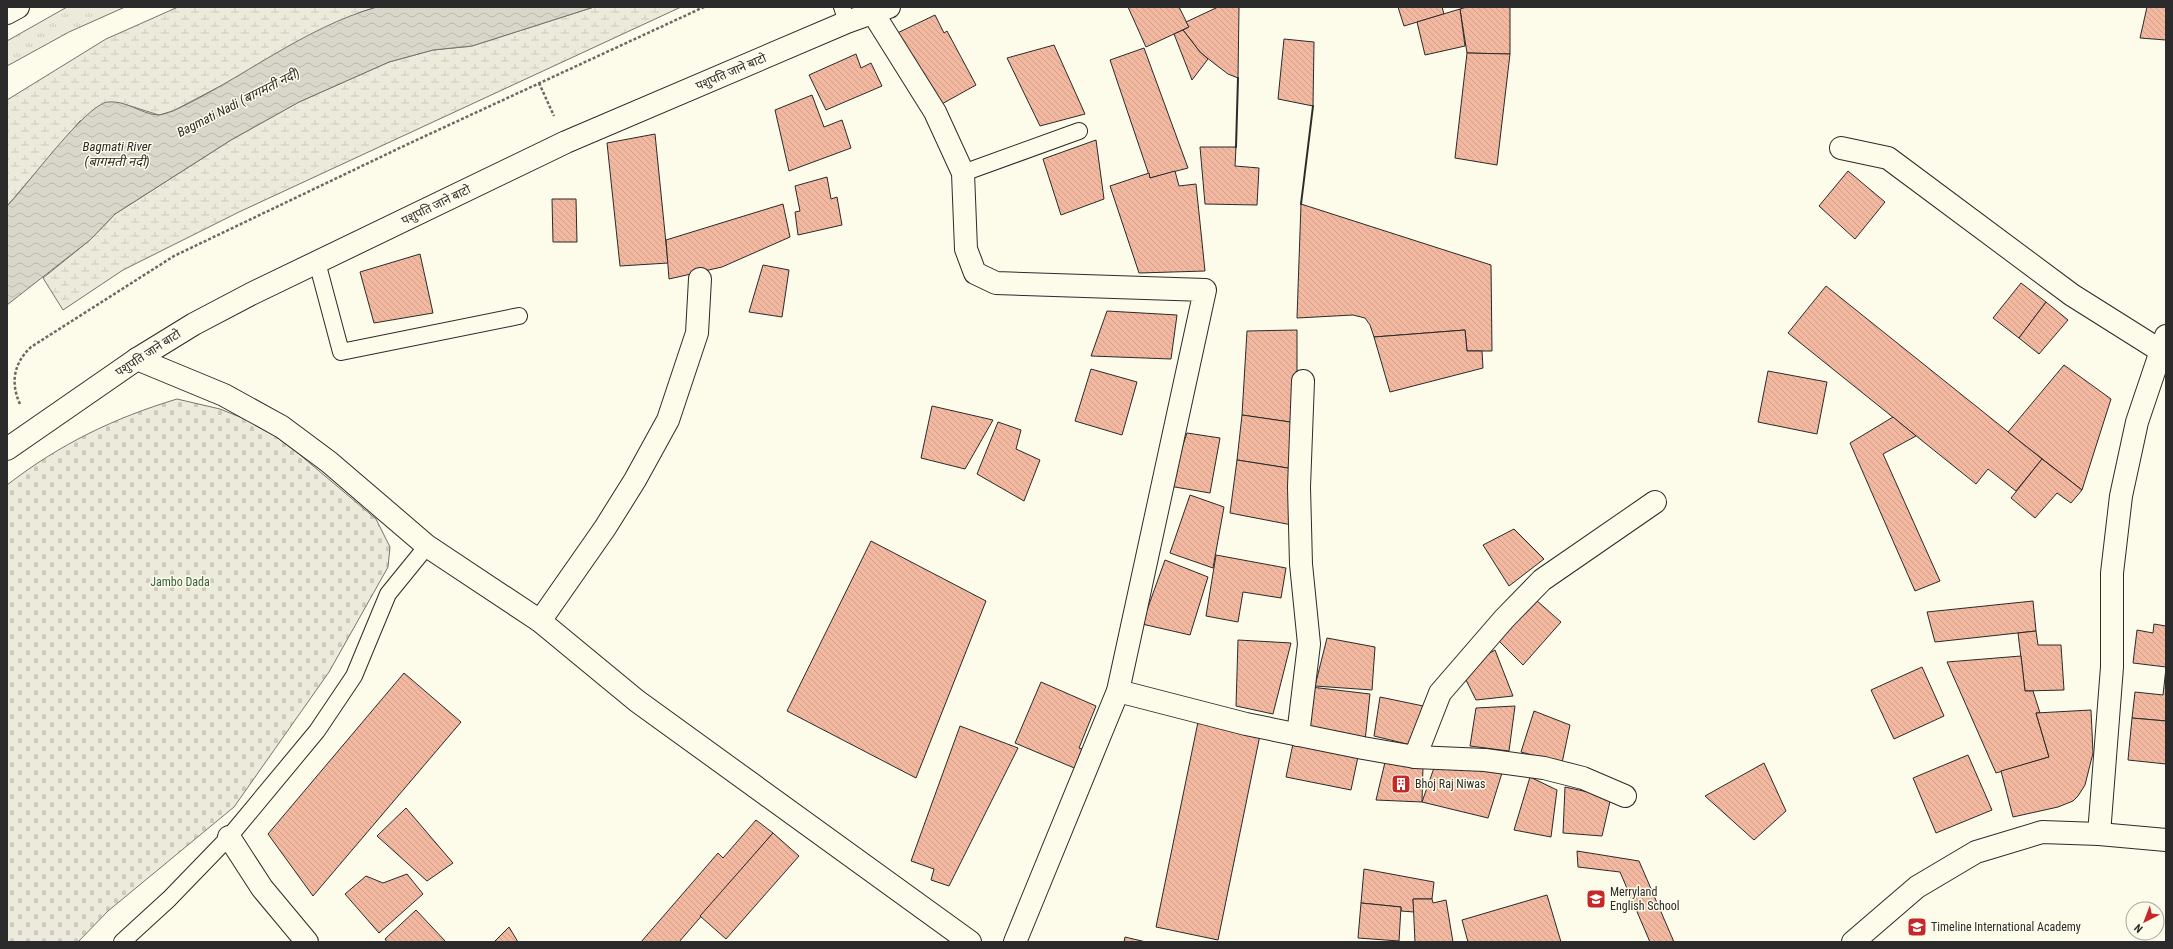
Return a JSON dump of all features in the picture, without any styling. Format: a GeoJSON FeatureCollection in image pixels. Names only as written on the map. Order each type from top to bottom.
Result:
{"type":"FeatureCollection","features":[{"type":"Feature","properties":{"kind":"street"},"geometry":{"type":"LineString","coordinates":[[7,13],[18,7]]}},
{"type":"Feature","properties":{"kind":"street"},"geometry":{"type":"LineString","coordinates":[[881,10],[935,112],[963,173],[966,249],[975,273],[996,283],[1205,290],[1118,691],[1015,942]]}},
{"type":"Feature","properties":{"kind":"street","name":"पशुपति जाने बाटो"},"geometry":{"type":"LineString","coordinates":[[7,449],[138,359],[200,321],[566,142],[844,15],[881,10]]}},
{"type":"Feature","properties":{"kind":"street"},"geometry":{"type":"LineString","coordinates":[[1841,148],[1888,158],[2072,295],[2163,343],[2137,422],[2121,496],[2112,573],[2112,667],[2099,834]]}},
{"type":"Feature","properties":{"kind":"street"},"geometry":{"type":"LineString","coordinates":[[540,621],[605,528],[635,480],[668,420],[697,333],[700,279]]}},
{"type":"Feature","properties":{"kind":"street"},"geometry":{"type":"LineString","coordinates":[[138,359],[224,395],[282,427],[329,462],[427,546],[540,621],[637,701],[970,942]]}},
{"type":"Feature","properties":{"kind":"street"},"geometry":{"type":"LineString","coordinates":[[1298,735],[1309,644],[1301,556],[1299,487],[1303,381]]}},
{"type":"Feature","properties":{"kind":"street"},"geometry":{"type":"LineString","coordinates":[[1415,757],[1440,694],[1504,619],[1542,580],[1656,502]]}},
{"type":"Feature","properties":{"kind":"street"},"geometry":{"type":"LineString","coordinates":[[1118,691],[1246,724],[1415,757],[1485,760],[1544,768],[1582,778],[1624,796]]}},
{"type":"Feature","properties":{"kind":"street"},"geometry":{"type":"LineString","coordinates":[[1852,942],[1917,887],[1976,852],[2042,832],[2099,834],[2166,840]]}},
{"type":"Feature","properties":{"kind":"street"},"geometry":{"type":"LineString","coordinates":[[229,837],[262,888],[307,942]]}},
{"type":"Feature","properties":{"kind":"lane"},"geometry":{"type":"LineString","coordinates":[[963,173],[1079,131]]}},
{"type":"Feature","properties":{"kind":"lane"},"geometry":{"type":"LineString","coordinates":[[318,262],[341,352],[519,316]]}},
{"type":"Feature","properties":{"kind":"lane"},"geometry":{"type":"LineString","coordinates":[[122,942],[169,899],[229,837],[317,730],[354,676],[388,594],[427,546]]}},
{"type":"Feature","properties":{"kind":"path"},"geometry":{"type":"LineString","coordinates":[[33,431],[18,400],[14,380],[20,357],[31,347],[119,289],[174,256],[230,228],[704,7]]}},
{"type":"Feature","properties":{"kind":"green space"},"geometry":{"type":"Polygon","coordinates":[[[67,7],[125,7],[69,32],[7,66],[7,41],[67,7]]]}},
{"type":"Feature","properties":{"kind":"green space"},"geometry":{"type":"Polygon","coordinates":[[[178,7],[377,7],[361,12],[173,111],[159,115],[127,105],[80,121],[7,206],[7,100],[106,39],[178,7]]]}},
{"type":"Feature","properties":{"kind":"green space"},"geometry":{"type":"Polygon","coordinates":[[[594,7],[681,7],[239,212],[123,270],[63,310],[43,278],[90,240],[115,214],[231,140],[299,102],[389,62],[433,50],[472,46],[594,7]]]}},
{"type":"Feature","properties":{"kind":"green space","name":"Jambo Dada"},"geometry":{"type":"Polygon","coordinates":[[[177,399],[220,409],[262,426],[299,454],[376,519],[390,547],[388,567],[329,672],[234,807],[108,911],[78,942],[7,942],[7,485],[47,457],[88,434],[131,415],[177,399]]]}},
{"type":"Feature","properties":{"kind":"water","name":"Bagmati River (बागमती नदी)"},"geometry":{"type":"Polygon","coordinates":[[[377,7],[594,7],[472,46],[433,50],[389,62],[299,102],[231,140],[115,214],[90,240],[7,305],[7,206],[71,131],[98,106],[108,102],[115,102],[158,115],[173,111],[224,84],[298,41],[350,16],[377,7]]]}},
{"type":"Feature","properties":{"kind":"building"},"geometry":{"type":"Polygon","coordinates":[[[1128,7],[1179,7],[1189,27],[1146,47],[1128,7]]]}},
{"type":"Feature","properties":{"kind":"building"},"geometry":{"type":"Polygon","coordinates":[[[1218,7],[1239,7],[1238,78],[1228,74],[1200,52],[1183,30],[1189,27],[1186,22],[1218,7]]]}},
{"type":"Feature","properties":{"kind":"building"},"geometry":{"type":"Polygon","coordinates":[[[1398,7],[1442,7],[1444,14],[1404,26],[1398,7]]]}},
{"type":"Feature","properties":{"kind":"building"},"geometry":{"type":"Polygon","coordinates":[[[1467,7],[1510,7],[1510,54],[1467,53],[1460,9],[1467,7]]]}},
{"type":"Feature","properties":{"kind":"building"},"geometry":{"type":"Polygon","coordinates":[[[2147,7],[2166,7],[2166,40],[2140,38],[2147,7]]]}},
{"type":"Feature","properties":{"kind":"building"},"geometry":{"type":"Polygon","coordinates":[[[1460,9],[1465,46],[1425,55],[1417,22],[1460,9]]]}},
{"type":"Feature","properties":{"kind":"building"},"geometry":{"type":"Polygon","coordinates":[[[935,15],[944,33],[947,31],[976,85],[940,105],[891,36],[935,15]]]}},
{"type":"Feature","properties":{"kind":"building"},"geometry":{"type":"Polygon","coordinates":[[[1183,30],[1200,52],[1208,59],[1192,80],[1174,34],[1183,30]]]}},
{"type":"Feature","properties":{"kind":"building"},"geometry":{"type":"Polygon","coordinates":[[[1284,39],[1314,42],[1313,106],[1278,99],[1284,39]]]}},
{"type":"Feature","properties":{"kind":"building"},"geometry":{"type":"Polygon","coordinates":[[[1054,45],[1085,114],[1040,126],[1007,58],[1054,45]]]}},
{"type":"Feature","properties":{"kind":"building"},"geometry":{"type":"Polygon","coordinates":[[[1144,48],[1188,168],[1150,178],[1110,60],[1144,48]]]}},
{"type":"Feature","properties":{"kind":"building"},"geometry":{"type":"Polygon","coordinates":[[[1467,53],[1510,54],[1497,165],[1455,158],[1467,53]]]}},
{"type":"Feature","properties":{"kind":"building"},"geometry":{"type":"Polygon","coordinates":[[[856,54],[861,68],[871,63],[882,86],[826,110],[809,75],[856,54]]]}},
{"type":"Feature","properties":{"kind":"building"},"geometry":{"type":"Polygon","coordinates":[[[812,95],[824,127],[842,120],[851,148],[789,171],[775,110],[812,95]]]}},
{"type":"Feature","properties":{"kind":"building"},"geometry":{"type":"Polygon","coordinates":[[[655,134],[668,263],[620,266],[607,143],[655,134]]]}},
{"type":"Feature","properties":{"kind":"building"},"geometry":{"type":"Polygon","coordinates":[[[1096,140],[1104,199],[1061,215],[1043,159],[1096,140]]]}},
{"type":"Feature","properties":{"kind":"building"},"geometry":{"type":"Polygon","coordinates":[[[1200,147],[1236,147],[1235,166],[1259,168],[1257,205],[1205,204],[1200,147]]]}},
{"type":"Feature","properties":{"kind":"building"},"geometry":{"type":"Polygon","coordinates":[[[1175,171],[1179,186],[1196,184],[1205,271],[1139,273],[1110,186],[1149,173],[1150,178],[1175,171]]]}},
{"type":"Feature","properties":{"kind":"building"},"geometry":{"type":"Polygon","coordinates":[[[1848,171],[1885,202],[1855,239],[1819,206],[1848,171]]]}},
{"type":"Feature","properties":{"kind":"building"},"geometry":{"type":"Polygon","coordinates":[[[827,177],[831,199],[837,197],[842,225],[798,235],[795,212],[800,211],[795,186],[827,177]]]}},
{"type":"Feature","properties":{"kind":"building"},"geometry":{"type":"Polygon","coordinates":[[[552,199],[576,199],[577,242],[553,242],[552,199]]]}},
{"type":"Feature","properties":{"kind":"building"},"geometry":{"type":"Polygon","coordinates":[[[783,204],[790,237],[722,267],[669,279],[666,240],[783,204]]]}},
{"type":"Feature","properties":{"kind":"building"},"geometry":{"type":"Polygon","coordinates":[[[1301,204],[1491,265],[1492,351],[1467,351],[1465,330],[1374,337],[1370,325],[1365,318],[1353,315],[1297,318],[1301,204]]]}},
{"type":"Feature","properties":{"kind":"building"},"geometry":{"type":"Polygon","coordinates":[[[420,254],[433,313],[374,323],[360,272],[420,254]]]}},
{"type":"Feature","properties":{"kind":"building"},"geometry":{"type":"Polygon","coordinates":[[[763,265],[789,270],[782,317],[749,312],[763,265]]]}},
{"type":"Feature","properties":{"kind":"building"},"geometry":{"type":"Polygon","coordinates":[[[2021,283],[2046,302],[2019,338],[1993,318],[2021,283]]]}},
{"type":"Feature","properties":{"kind":"building"},"geometry":{"type":"Polygon","coordinates":[[[1826,286],[2042,459],[2016,491],[1988,469],[1976,484],[1788,333],[1826,286]]]}},
{"type":"Feature","properties":{"kind":"building"},"geometry":{"type":"Polygon","coordinates":[[[2046,302],[2068,320],[2039,354],[2019,338],[2046,302]]]}},
{"type":"Feature","properties":{"kind":"building"},"geometry":{"type":"Polygon","coordinates":[[[1107,311],[1177,315],[1171,359],[1091,356],[1107,311]]]}},
{"type":"Feature","properties":{"kind":"building"},"geometry":{"type":"Polygon","coordinates":[[[1297,330],[1297,423],[1242,415],[1247,331],[1297,330]]]}},
{"type":"Feature","properties":{"kind":"building"},"geometry":{"type":"Polygon","coordinates":[[[1465,330],[1467,351],[1482,351],[1483,368],[1390,392],[1374,337],[1465,330]]]}},
{"type":"Feature","properties":{"kind":"building"},"geometry":{"type":"Polygon","coordinates":[[[2064,365],[2111,399],[2082,490],[2008,432],[2064,365]]]}},
{"type":"Feature","properties":{"kind":"building"},"geometry":{"type":"Polygon","coordinates":[[[1091,369],[1137,382],[1122,435],[1075,421],[1091,369]]]}},
{"type":"Feature","properties":{"kind":"building"},"geometry":{"type":"Polygon","coordinates":[[[1768,371],[1827,382],[1817,434],[1758,422],[1768,371]]]}},
{"type":"Feature","properties":{"kind":"building"},"geometry":{"type":"Polygon","coordinates":[[[932,406],[993,420],[965,469],[921,458],[932,406]]]}},
{"type":"Feature","properties":{"kind":"building"},"geometry":{"type":"Polygon","coordinates":[[[1242,415],[1297,423],[1294,469],[1237,460],[1242,415]]]}},
{"type":"Feature","properties":{"kind":"building"},"geometry":{"type":"Polygon","coordinates":[[[1893,417],[1916,436],[1883,454],[1940,581],[1915,591],[1850,443],[1893,417]]]}},
{"type":"Feature","properties":{"kind":"building"},"geometry":{"type":"Polygon","coordinates":[[[998,422],[1021,430],[1016,449],[1040,460],[1024,501],[977,474],[998,422]]]}},
{"type":"Feature","properties":{"kind":"building"},"geometry":{"type":"Polygon","coordinates":[[[1187,433],[1220,438],[1210,493],[1169,486],[1187,433]]]}},
{"type":"Feature","properties":{"kind":"building"},"geometry":{"type":"Polygon","coordinates":[[[2042,459],[2082,490],[2071,503],[2057,493],[2035,518],[2011,498],[2042,459]]]}},
{"type":"Feature","properties":{"kind":"building"},"geometry":{"type":"Polygon","coordinates":[[[1237,460],[1294,469],[1292,525],[1230,513],[1237,460]]]}},
{"type":"Feature","properties":{"kind":"building"},"geometry":{"type":"Polygon","coordinates":[[[1190,495],[1224,507],[1213,568],[1170,553],[1190,495]]]}},
{"type":"Feature","properties":{"kind":"building"},"geometry":{"type":"Polygon","coordinates":[[[1514,529],[1544,559],[1509,586],[1483,545],[1514,529]]]}},
{"type":"Feature","properties":{"kind":"building"},"geometry":{"type":"Polygon","coordinates":[[[871,541],[986,601],[916,778],[787,711],[871,541]]]}},
{"type":"Feature","properties":{"kind":"building"},"geometry":{"type":"Polygon","coordinates":[[[1216,555],[1286,568],[1281,598],[1243,592],[1238,622],[1206,616],[1216,555]]]}},
{"type":"Feature","properties":{"kind":"building"},"geometry":{"type":"Polygon","coordinates":[[[1165,560],[1208,577],[1190,635],[1142,624],[1165,560]]]}},
{"type":"Feature","properties":{"kind":"building"},"geometry":{"type":"Polygon","coordinates":[[[1536,600],[1561,622],[1523,665],[1497,639],[1536,600]]]}},
{"type":"Feature","properties":{"kind":"building"},"geometry":{"type":"Polygon","coordinates":[[[2033,601],[2036,631],[1935,642],[1927,612],[2033,601]]]}},
{"type":"Feature","properties":{"kind":"building"},"geometry":{"type":"Polygon","coordinates":[[[2154,624],[2166,626],[2166,667],[2133,663],[2137,630],[2153,633],[2154,624]]]}},
{"type":"Feature","properties":{"kind":"building"},"geometry":{"type":"Polygon","coordinates":[[[2036,631],[2038,645],[2061,645],[2064,690],[2025,691],[2018,633],[2036,631]]]}},
{"type":"Feature","properties":{"kind":"building"},"geometry":{"type":"Polygon","coordinates":[[[1327,638],[1375,647],[1372,690],[1315,686],[1327,638]]]}},
{"type":"Feature","properties":{"kind":"building"},"geometry":{"type":"Polygon","coordinates":[[[1238,640],[1291,643],[1273,714],[1236,706],[1238,640]]]}},
{"type":"Feature","properties":{"kind":"building"},"geometry":{"type":"Polygon","coordinates":[[[1495,650],[1513,696],[1476,700],[1461,670],[1495,650]]]}},
{"type":"Feature","properties":{"kind":"building"},"geometry":{"type":"Polygon","coordinates":[[[2021,656],[2025,691],[2033,691],[2040,713],[2036,713],[2049,757],[1996,773],[1947,662],[2021,656]]]}},
{"type":"Feature","properties":{"kind":"building"},"geometry":{"type":"Polygon","coordinates":[[[1922,667],[1944,716],[1894,739],[1871,690],[1922,667]]]}},
{"type":"Feature","properties":{"kind":"building"},"geometry":{"type":"Polygon","coordinates":[[[2166,668],[2166,721],[2132,718],[2135,692],[2163,695],[2166,668]]]}},
{"type":"Feature","properties":{"kind":"building"},"geometry":{"type":"Polygon","coordinates":[[[404,673],[461,722],[313,896],[268,834],[404,673]]]}},
{"type":"Feature","properties":{"kind":"building"},"geometry":{"type":"Polygon","coordinates":[[[1041,682],[1096,706],[1079,748],[1087,751],[1079,770],[1015,743],[1041,682]]]}},
{"type":"Feature","properties":{"kind":"building"},"geometry":{"type":"Polygon","coordinates":[[[1311,687],[1370,694],[1365,741],[1307,735],[1311,687]]]}},
{"type":"Feature","properties":{"kind":"building"},"geometry":{"type":"Polygon","coordinates":[[[1380,697],[1433,708],[1411,745],[1374,736],[1380,697]]]}},
{"type":"Feature","properties":{"kind":"building"},"geometry":{"type":"Polygon","coordinates":[[[1515,706],[1509,751],[1470,746],[1476,708],[1515,706]]]}},
{"type":"Feature","properties":{"kind":"building"},"geometry":{"type":"Polygon","coordinates":[[[2091,710],[2093,753],[2085,785],[2078,796],[2073,801],[2058,807],[2013,817],[2001,771],[2049,757],[2036,713],[2091,710]]]}},
{"type":"Feature","properties":{"kind":"building"},"geometry":{"type":"Polygon","coordinates":[[[1534,711],[1570,725],[1562,763],[1521,752],[1534,711]]]}},
{"type":"Feature","properties":{"kind":"building"},"geometry":{"type":"Polygon","coordinates":[[[2132,718],[2166,721],[2166,764],[2128,760],[2132,718]]]}},
{"type":"Feature","properties":{"kind":"building"},"geometry":{"type":"Polygon","coordinates":[[[1198,722],[1260,735],[1218,940],[1156,927],[1198,722]]]}},
{"type":"Feature","properties":{"kind":"building"},"geometry":{"type":"Polygon","coordinates":[[[960,726],[1018,748],[949,886],[931,880],[934,869],[911,861],[960,726]]]}},
{"type":"Feature","properties":{"kind":"building"},"geometry":{"type":"Polygon","coordinates":[[[1294,739],[1359,752],[1351,790],[1286,777],[1294,739]]]}},
{"type":"Feature","properties":{"kind":"building"},"geometry":{"type":"Polygon","coordinates":[[[1968,755],[1992,810],[1936,833],[1913,778],[1968,755]]]}},
{"type":"Feature","properties":{"kind":"building","name":"Bhoj Raj Niwas"},"geometry":{"type":"Polygon","coordinates":[[[1386,758],[1423,767],[1422,802],[1376,800],[1386,758]]]}},
{"type":"Feature","properties":{"kind":"building"},"geometry":{"type":"Polygon","coordinates":[[[1764,763],[1786,811],[1754,840],[1705,796],[1764,763]]]}},
{"type":"Feature","properties":{"kind":"building"},"geometry":{"type":"Polygon","coordinates":[[[1435,765],[1502,773],[1488,818],[1422,802],[1435,765]]]}},
{"type":"Feature","properties":{"kind":"building"},"geometry":{"type":"Polygon","coordinates":[[[1530,777],[1557,790],[1551,837],[1514,830],[1530,777]]]}},
{"type":"Feature","properties":{"kind":"building"},"geometry":{"type":"Polygon","coordinates":[[[1565,787],[1611,797],[1602,836],[1563,833],[1565,787]]]}},
{"type":"Feature","properties":{"kind":"building"},"geometry":{"type":"Polygon","coordinates":[[[406,808],[453,863],[427,881],[377,836],[406,808]]]}},
{"type":"Feature","properties":{"kind":"building"},"geometry":{"type":"Polygon","coordinates":[[[756,820],[773,833],[679,942],[641,942],[718,853],[723,858],[756,820]]]}},
{"type":"Feature","properties":{"kind":"building"},"geometry":{"type":"Polygon","coordinates":[[[773,833],[799,856],[726,939],[700,916],[773,833]]]}},
{"type":"Feature","properties":{"kind":"building"},"geometry":{"type":"Polygon","coordinates":[[[1577,851],[1639,861],[1674,942],[1650,942],[1620,872],[1578,867],[1577,851]]]}},
{"type":"Feature","properties":{"kind":"building"},"geometry":{"type":"Polygon","coordinates":[[[1364,869],[1434,882],[1432,899],[1413,899],[1414,912],[1401,911],[1401,907],[1361,903],[1364,869]]]}},
{"type":"Feature","properties":{"kind":"building"},"geometry":{"type":"Polygon","coordinates":[[[407,874],[423,894],[379,933],[345,894],[366,876],[383,883],[407,874]]]}},
{"type":"Feature","properties":{"kind":"building"},"geometry":{"type":"Polygon","coordinates":[[[1547,895],[1561,942],[1468,942],[1462,920],[1547,895]]]}},
{"type":"Feature","properties":{"kind":"building"},"geometry":{"type":"Polygon","coordinates":[[[1413,899],[1432,899],[1433,903],[1446,900],[1453,942],[1415,942],[1413,899]]]}},
{"type":"Feature","properties":{"kind":"building"},"geometry":{"type":"Polygon","coordinates":[[[1361,903],[1401,907],[1399,941],[1358,938],[1361,903]]]}},
{"type":"Feature","properties":{"kind":"building"},"geometry":{"type":"Polygon","coordinates":[[[416,910],[446,942],[387,942],[385,939],[416,910]]]}},
{"type":"Feature","properties":{"kind":"building"},"geometry":{"type":"Polygon","coordinates":[[[509,927],[518,942],[494,942],[509,927]]]}},
{"type":"Feature","properties":{"kind":"building"},"geometry":{"type":"Polygon","coordinates":[[[1125,937],[1146,942],[1124,942],[1125,937]]]}},
{"type":"Feature","properties":{"kind":"wall"},"geometry":{"type":"LineString","coordinates":[[1236,147],[1238,78]]}},
{"type":"Feature","properties":{"kind":"wall"},"geometry":{"type":"LineString","coordinates":[[1301,204],[1313,106]]}},
{"type":"Feature","properties":{"kind":"place","name":"Bhoj Raj Niwas"},"geometry":{"type":"Point","coordinates":[1401,784]}},
{"type":"Feature","properties":{"kind":"place","name":"Merryland English School"},"geometry":{"type":"Point","coordinates":[1596,899]}},
{"type":"Feature","properties":{"kind":"place","name":"Timeline International Academy"},"geometry":{"type":"Point","coordinates":[1917,927]}},
{"type":"Feature","properties":{"kind":"water label","name":"Bagmati Nadi (बागमती नदी)"},"geometry":{"type":"Point","coordinates":[238,102]}}]}
